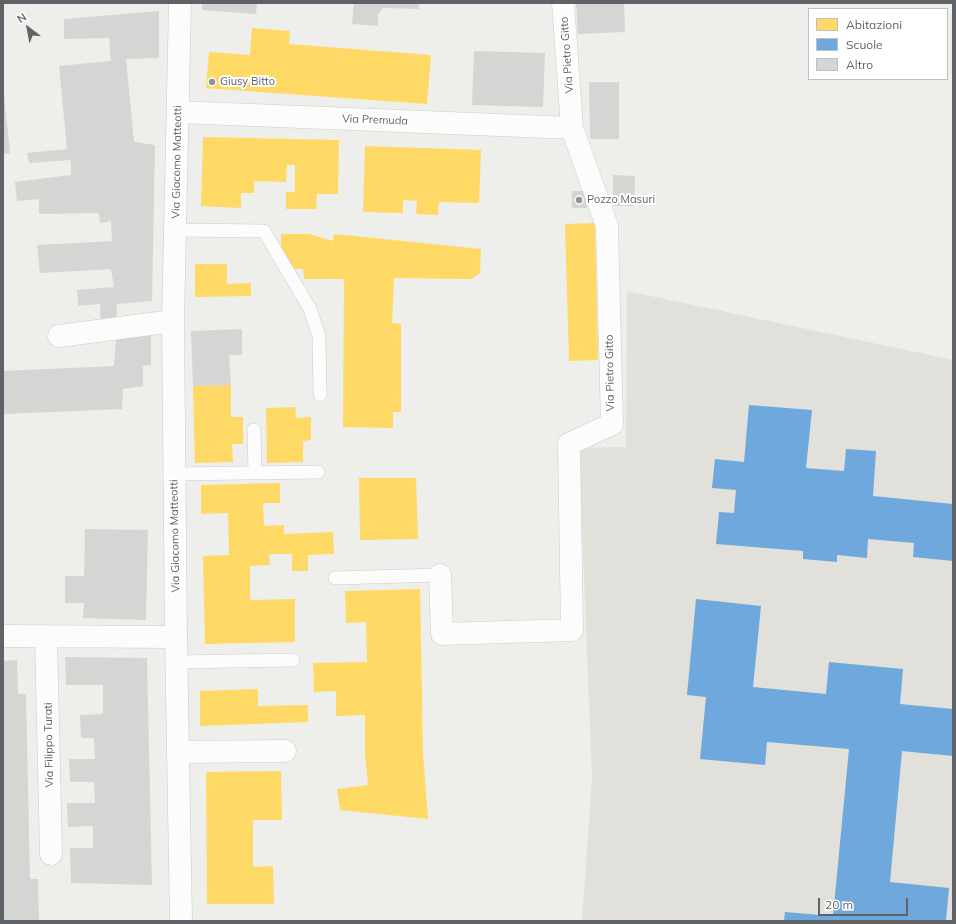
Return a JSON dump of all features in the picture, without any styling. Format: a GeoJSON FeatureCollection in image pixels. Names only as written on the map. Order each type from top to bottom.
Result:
{"type":"FeatureCollection","features":[{"type":"Feature","properties":{"kind":"street","name":"Via Giacomo Matteotti"},"geometry":{"type":"LineString","coordinates":[[180,3],[173,321],[176,637],[181,921]]}},
{"type":"Feature","properties":{"kind":"street","name":"Via Pietro Gitto"},"geometry":{"type":"LineString","coordinates":[[440,575],[442,634],[572,630],[569,444],[612,424],[607,226],[572,128],[564,3]]}},
{"type":"Feature","properties":{"kind":"street","name":"Via Premuda"},"geometry":{"type":"LineString","coordinates":[[178,112],[572,128]]}},
{"type":"Feature","properties":{"kind":"street"},"geometry":{"type":"LineString","coordinates":[[59,336],[173,321]]}},
{"type":"Feature","properties":{"kind":"street"},"geometry":{"type":"LineString","coordinates":[[3,636],[176,637]]}},
{"type":"Feature","properties":{"kind":"street","name":"Via Filippo Turati"},"geometry":{"type":"LineString","coordinates":[[46,637],[51,854]]}},
{"type":"Feature","properties":{"kind":"street"},"geometry":{"type":"LineString","coordinates":[[178,752],[285,751]]}},
{"type":"Feature","properties":{"kind":"lane"},"geometry":{"type":"LineString","coordinates":[[176,230],[264,231],[310,309],[319,336],[320,396]]}},
{"type":"Feature","properties":{"kind":"lane"},"geometry":{"type":"LineString","coordinates":[[254,430],[255,473]]}},
{"type":"Feature","properties":{"kind":"lane"},"geometry":{"type":"LineString","coordinates":[[175,474],[318,472]]}},
{"type":"Feature","properties":{"kind":"lane"},"geometry":{"type":"LineString","coordinates":[[335,578],[440,575]]}},
{"type":"Feature","properties":{"kind":"lane"},"geometry":{"type":"LineString","coordinates":[[177,662],[293,660]]}},
{"type":"Feature","properties":{"kind":"shaded area"},"geometry":{"type":"Polygon","coordinates":[[[627,291],[953,360],[953,921],[582,921],[592,778],[579,448],[626,447],[627,291]]]}},
{"type":"Feature","properties":{"kind":"building: Abitazioni"},"geometry":{"type":"Polygon","coordinates":[[[252,28],[290,31],[289,44],[431,55],[427,104],[206,88],[209,52],[250,55],[252,28]]]}},
{"type":"Feature","properties":{"kind":"building: Abitazioni"},"geometry":{"type":"Polygon","coordinates":[[[203,137],[339,140],[338,194],[317,194],[316,209],[286,209],[286,192],[295,192],[295,165],[287,165],[286,182],[254,181],[254,193],[241,193],[241,208],[201,206],[203,137]]]}},
{"type":"Feature","properties":{"kind":"building: Abitazioni"},"geometry":{"type":"Polygon","coordinates":[[[365,146],[481,150],[479,203],[439,202],[438,215],[416,214],[417,201],[403,200],[403,213],[363,212],[365,146]]]}},
{"type":"Feature","properties":{"kind":"building: Abitazioni"},"geometry":{"type":"Polygon","coordinates":[[[595,223],[598,360],[569,361],[565,224],[595,223]]]}},
{"type":"Feature","properties":{"kind":"building: Abitazioni"},"geometry":{"type":"Polygon","coordinates":[[[281,234],[309,234],[333,241],[334,234],[481,249],[480,273],[471,279],[394,278],[392,323],[401,324],[401,412],[393,412],[393,428],[343,427],[344,279],[304,279],[303,269],[292,269],[281,249],[281,234]]]}},
{"type":"Feature","properties":{"kind":"building: Abitazioni"},"geometry":{"type":"Polygon","coordinates":[[[195,264],[227,264],[227,284],[251,283],[251,296],[195,297],[195,264]]]}},
{"type":"Feature","properties":{"kind":"building: Abitazioni"},"geometry":{"type":"Polygon","coordinates":[[[231,385],[231,417],[243,417],[243,444],[232,444],[233,462],[195,463],[193,386],[231,385]]]}},
{"type":"Feature","properties":{"kind":"building: Abitazioni"},"geometry":{"type":"Polygon","coordinates":[[[295,407],[296,418],[311,417],[311,440],[303,441],[303,462],[267,463],[266,408],[295,407]]]}},
{"type":"Feature","properties":{"kind":"building: Abitazioni"},"geometry":{"type":"Polygon","coordinates":[[[359,478],[416,478],[418,539],[360,540],[359,478]]]}},
{"type":"Feature","properties":{"kind":"building: Abitazioni"},"geometry":{"type":"Polygon","coordinates":[[[280,483],[280,503],[263,503],[264,526],[284,525],[284,534],[333,532],[334,554],[308,555],[308,571],[292,571],[292,554],[269,554],[270,565],[250,566],[250,600],[295,599],[295,642],[205,644],[203,556],[229,555],[228,513],[201,514],[201,485],[280,483]]]}},
{"type":"Feature","properties":{"kind":"building: Abitazioni"},"geometry":{"type":"Polygon","coordinates":[[[420,589],[423,753],[428,819],[340,810],[337,789],[368,785],[365,754],[365,715],[336,716],[336,691],[314,692],[313,663],[367,662],[366,622],[346,623],[345,591],[420,589]]]}},
{"type":"Feature","properties":{"kind":"building: Abitazioni"},"geometry":{"type":"Polygon","coordinates":[[[258,689],[258,706],[308,705],[308,722],[200,726],[200,691],[258,689]]]}},
{"type":"Feature","properties":{"kind":"building: Abitazioni"},"geometry":{"type":"Polygon","coordinates":[[[281,771],[282,820],[253,820],[253,867],[273,866],[274,904],[207,904],[206,772],[281,771]]]}},
{"type":"Feature","properties":{"kind":"building: Scuole"},"geometry":{"type":"Polygon","coordinates":[[[749,405],[812,410],[806,468],[844,471],[846,449],[876,451],[873,496],[953,504],[953,561],[913,557],[914,543],[868,539],[867,558],[837,555],[837,562],[803,559],[803,551],[716,544],[719,512],[734,513],[736,490],[712,488],[715,459],[744,462],[749,405]]]}},
{"type":"Feature","properties":{"kind":"building: Scuole"},"geometry":{"type":"Polygon","coordinates":[[[696,599],[761,606],[753,687],[826,694],[829,662],[903,669],[900,704],[953,709],[953,756],[902,751],[890,882],[949,888],[946,921],[784,921],[785,912],[833,916],[849,749],[767,742],[765,765],[700,759],[706,697],[687,695],[696,599]]]}},
{"type":"Feature","properties":{"kind":"building: Altro"},"geometry":{"type":"Polygon","coordinates":[[[202,3],[257,3],[256,14],[202,10],[202,3]]]}},
{"type":"Feature","properties":{"kind":"building: Altro"},"geometry":{"type":"Polygon","coordinates":[[[354,3],[419,3],[419,9],[383,8],[378,14],[378,26],[352,24],[354,3]]]}},
{"type":"Feature","properties":{"kind":"building: Altro"},"geometry":{"type":"Polygon","coordinates":[[[576,3],[624,3],[625,32],[578,34],[576,3]]]}},
{"type":"Feature","properties":{"kind":"building: Altro"},"geometry":{"type":"Polygon","coordinates":[[[159,11],[159,58],[126,59],[134,142],[155,145],[152,301],[117,304],[116,323],[101,323],[100,304],[78,306],[77,290],[114,287],[111,269],[40,273],[37,245],[112,241],[111,221],[100,223],[99,213],[39,214],[39,199],[17,201],[15,182],[71,175],[71,160],[29,163],[27,153],[67,149],[59,66],[111,61],[109,38],[64,39],[64,19],[159,11]]]}},
{"type":"Feature","properties":{"kind":"building: Altro"},"geometry":{"type":"Polygon","coordinates":[[[474,51],[545,53],[543,107],[472,105],[474,51]]]}},
{"type":"Feature","properties":{"kind":"building: Altro"},"geometry":{"type":"Polygon","coordinates":[[[589,82],[619,82],[619,139],[590,139],[589,82]]]}},
{"type":"Feature","properties":{"kind":"building: Altro"},"geometry":{"type":"Polygon","coordinates":[[[3,94],[10,153],[3,154],[3,94]]]}},
{"type":"Feature","properties":{"kind":"building: Altro"},"geometry":{"type":"Polygon","coordinates":[[[613,175],[635,176],[634,206],[613,206],[613,175]]]}},
{"type":"Feature","properties":{"kind":"building: Altro","name":"Pozzo Masuri"},"geometry":{"type":"Polygon","coordinates":[[[572,191],[587,191],[587,208],[572,208],[572,191]]]}},
{"type":"Feature","properties":{"kind":"building: Altro"},"geometry":{"type":"Polygon","coordinates":[[[242,329],[242,355],[229,355],[231,385],[193,386],[191,331],[242,329]]]}},
{"type":"Feature","properties":{"kind":"building: Altro"},"geometry":{"type":"Polygon","coordinates":[[[151,334],[151,365],[143,366],[143,386],[123,389],[122,409],[3,414],[3,371],[114,366],[116,337],[151,334]]]}},
{"type":"Feature","properties":{"kind":"building: Altro"},"geometry":{"type":"Polygon","coordinates":[[[85,529],[148,530],[146,620],[83,618],[84,603],[65,603],[65,576],[84,576],[85,529]]]}},
{"type":"Feature","properties":{"kind":"building: Altro"},"geometry":{"type":"Polygon","coordinates":[[[65,657],[147,658],[152,885],[71,883],[70,848],[93,848],[93,826],[68,827],[67,803],[95,803],[94,782],[70,782],[69,759],[95,759],[94,738],[81,738],[80,715],[103,714],[103,685],[66,685],[65,657]]]}},
{"type":"Feature","properties":{"kind":"building: Altro"},"geometry":{"type":"Polygon","coordinates":[[[17,660],[18,694],[26,694],[30,879],[38,879],[39,921],[3,921],[3,661],[17,660]]]}},
{"type":"Feature","properties":{"kind":"place","name":"Giusy Bitto"},"geometry":{"type":"Point","coordinates":[212,82]}},
{"type":"Feature","properties":{"kind":"place","name":"Pozzo Masuri"},"geometry":{"type":"Point","coordinates":[579,200]}}]}
